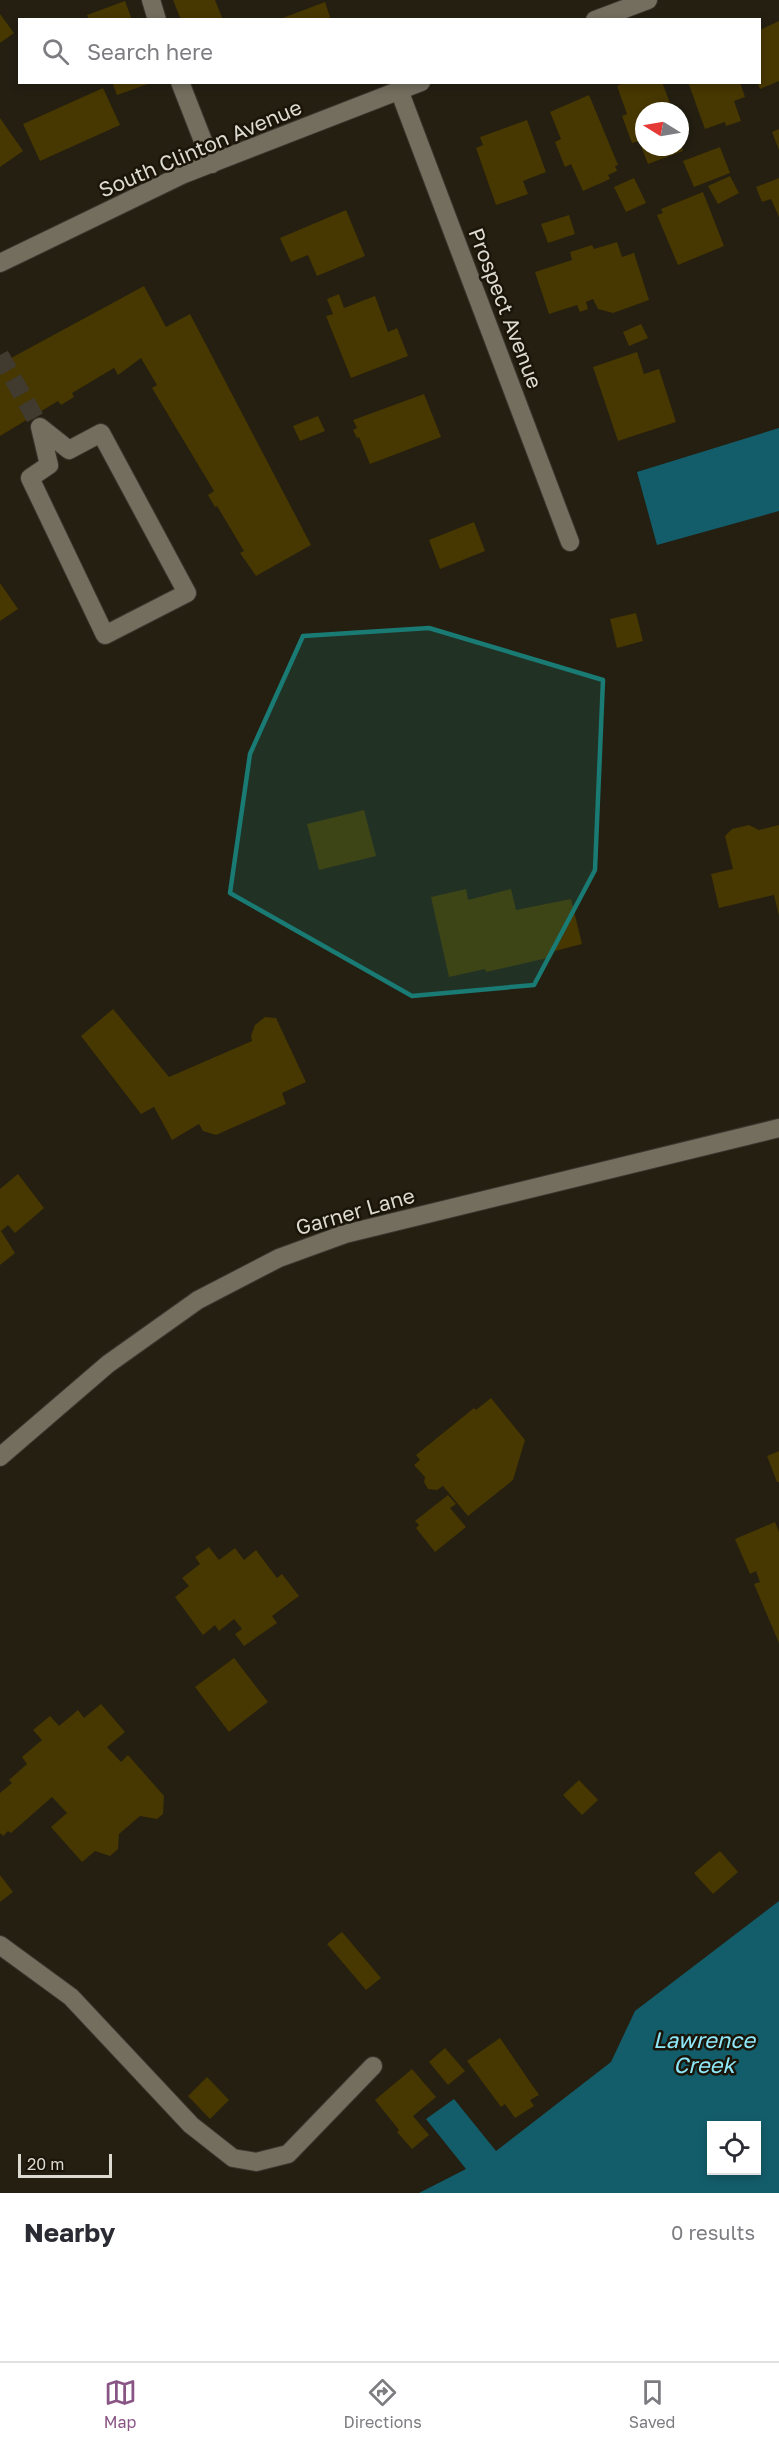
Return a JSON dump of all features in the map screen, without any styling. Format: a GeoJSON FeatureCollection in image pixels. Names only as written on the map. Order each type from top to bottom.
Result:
{"type":"FeatureCollection","features":[{"type":"Feature","properties":{"kind":"street"},"geometry":{"type":"LineString","coordinates":[[151,0],[156,18]]}},
{"type":"Feature","properties":{"kind":"street"},"geometry":{"type":"LineString","coordinates":[[600,18],[648,0]]}},
{"type":"Feature","properties":{"kind":"street"},"geometry":{"type":"LineString","coordinates":[[181,84],[212,164]]}},
{"type":"Feature","properties":{"kind":"street","name":"South Clinton Avenue"},"geometry":{"type":"LineString","coordinates":[[0,263],[184,174],[416,84]]}},
{"type":"Feature","properties":{"kind":"street","name":"Prospect Avenue"},"geometry":{"type":"LineString","coordinates":[[399,90],[570,542]]}},
{"type":"Feature","properties":{"kind":"street"},"geometry":{"type":"LineString","coordinates":[[40,427],[69,450],[101,433],[187,593],[105,635],[30,478],[49,465],[40,427]]}},
{"type":"Feature","properties":{"kind":"street","name":"Garner Lane"},"geometry":{"type":"LineString","coordinates":[[0,1457],[108,1364],[198,1300],[279,1258],[345,1234],[779,1128]]}},
{"type":"Feature","properties":{"kind":"street"},"geometry":{"type":"LineString","coordinates":[[0,1945],[71,1996],[191,2125],[233,2158],[256,2162],[288,2154],[373,2066]]}},
{"type":"Feature","properties":{"kind":"highlighted area"},"geometry":{"type":"Polygon","coordinates":[[[429,628],[603,680],[595,870],[534,985],[412,996],[230,893],[250,754],[303,636],[429,628]]]}},
{"type":"Feature","properties":{"kind":"water"},"geometry":{"type":"Polygon","coordinates":[[[779,428],[779,511],[657,545],[637,472],[779,428]]]}},
{"type":"Feature","properties":{"kind":"water","name":"Lawrence Creek"},"geometry":{"type":"Polygon","coordinates":[[[779,1901],[779,2193],[419,2193],[466,2169],[426,2119],[454,2099],[496,2151],[611,2062],[635,2011],[779,1901]]]}},
{"type":"Feature","properties":{"kind":"building"},"geometry":{"type":"Polygon","coordinates":[[[173,0],[215,0],[222,18],[180,18],[173,0]]]}},
{"type":"Feature","properties":{"kind":"building"},"geometry":{"type":"Polygon","coordinates":[[[125,1],[131,18],[88,18],[87,15],[125,1]]]}},
{"type":"Feature","properties":{"kind":"building"},"geometry":{"type":"Polygon","coordinates":[[[325,2],[330,18],[283,18],[325,2]]]}},
{"type":"Feature","properties":{"kind":"building"},"geometry":{"type":"Polygon","coordinates":[[[0,14],[14,33],[0,43],[0,14]]]}},
{"type":"Feature","properties":{"kind":"building"},"geometry":{"type":"Polygon","coordinates":[[[779,21],[779,81],[760,89],[758,84],[761,84],[761,30],[779,21]]]}},
{"type":"Feature","properties":{"kind":"building"},"geometry":{"type":"Polygon","coordinates":[[[113,84],[148,84],[117,95],[113,84]]]}},
{"type":"Feature","properties":{"kind":"building"},"geometry":{"type":"Polygon","coordinates":[[[621,84],[663,84],[670,102],[635,102],[635,142],[632,143],[622,116],[627,114],[617,86],[621,84]]]}},
{"type":"Feature","properties":{"kind":"building"},"geometry":{"type":"Polygon","coordinates":[[[689,84],[741,84],[745,97],[734,101],[741,121],[726,126],[725,122],[705,129],[689,84]]]}},
{"type":"Feature","properties":{"kind":"building"},"geometry":{"type":"Polygon","coordinates":[[[103,88],[120,125],[40,161],[23,124],[103,88]]]}},
{"type":"Feature","properties":{"kind":"building"},"geometry":{"type":"Polygon","coordinates":[[[589,95],[618,165],[615,166],[617,171],[608,175],[610,179],[583,191],[571,164],[565,167],[555,142],[561,139],[550,112],[589,95]]]}},
{"type":"Feature","properties":{"kind":"building"},"geometry":{"type":"Polygon","coordinates":[[[0,118],[23,151],[0,167],[0,118]]]}},
{"type":"Feature","properties":{"kind":"building"},"geometry":{"type":"Polygon","coordinates":[[[527,120],[546,172],[523,181],[528,194],[496,205],[476,148],[483,145],[480,137],[527,120]]]}},
{"type":"Feature","properties":{"kind":"building"},"geometry":{"type":"Polygon","coordinates":[[[779,129],[779,150],[772,132],[779,129]]]}},
{"type":"Feature","properties":{"kind":"building"},"geometry":{"type":"Polygon","coordinates":[[[720,147],[730,173],[694,187],[683,161],[720,147]]]}},
{"type":"Feature","properties":{"kind":"building"},"geometry":{"type":"Polygon","coordinates":[[[645,156],[670,156],[648,164],[645,156]]]}},
{"type":"Feature","properties":{"kind":"building"},"geometry":{"type":"Polygon","coordinates":[[[730,176],[739,193],[718,204],[708,186],[730,176]]]}},
{"type":"Feature","properties":{"kind":"building"},"geometry":{"type":"Polygon","coordinates":[[[634,178],[646,203],[626,212],[614,187],[634,178]]]}},
{"type":"Feature","properties":{"kind":"building"},"geometry":{"type":"Polygon","coordinates":[[[779,178],[779,217],[771,199],[762,202],[756,187],[779,178]]]}},
{"type":"Feature","properties":{"kind":"building"},"geometry":{"type":"Polygon","coordinates":[[[703,192],[724,246],[678,265],[657,215],[663,213],[661,209],[703,192]]]}},
{"type":"Feature","properties":{"kind":"building"},"geometry":{"type":"Polygon","coordinates":[[[346,210],[365,256],[317,276],[308,255],[291,262],[280,238],[346,210]]]}},
{"type":"Feature","properties":{"kind":"building"},"geometry":{"type":"Polygon","coordinates":[[[569,215],[575,234],[548,243],[541,224],[569,215]]]}},
{"type":"Feature","properties":{"kind":"building"},"geometry":{"type":"Polygon","coordinates":[[[617,242],[622,257],[634,253],[649,300],[613,313],[598,309],[593,299],[586,302],[588,309],[580,312],[577,305],[549,314],[535,272],[572,260],[570,252],[592,245],[594,249],[617,242]]]}},
{"type":"Feature","properties":{"kind":"building"},"geometry":{"type":"Polygon","coordinates":[[[144,286],[166,327],[190,314],[311,545],[256,576],[240,553],[244,551],[208,495],[214,491],[152,388],[157,385],[141,358],[118,375],[114,368],[72,393],[74,397],[61,405],[58,401],[0,436],[0,364],[144,286]]]}},
{"type":"Feature","properties":{"kind":"building"},"geometry":{"type":"Polygon","coordinates":[[[339,294],[344,308],[375,296],[388,332],[397,328],[408,356],[351,378],[326,316],[333,314],[327,299],[339,294]]]}},
{"type":"Feature","properties":{"kind":"building"},"geometry":{"type":"Polygon","coordinates":[[[641,324],[648,338],[629,346],[623,332],[641,324]]]}},
{"type":"Feature","properties":{"kind":"building"},"geometry":{"type":"Polygon","coordinates":[[[637,352],[644,374],[659,369],[676,422],[618,441],[593,367],[637,352]]]}},
{"type":"Feature","properties":{"kind":"building"},"geometry":{"type":"Polygon","coordinates":[[[424,394],[441,437],[370,464],[359,437],[357,438],[353,430],[357,428],[353,420],[424,394]]]}},
{"type":"Feature","properties":{"kind":"building"},"geometry":{"type":"Polygon","coordinates":[[[318,416],[325,431],[300,441],[293,426],[318,416]]]}},
{"type":"Feature","properties":{"kind":"building"},"geometry":{"type":"Polygon","coordinates":[[[474,522],[485,551],[440,569],[429,540],[474,522]]]}},
{"type":"Feature","properties":{"kind":"building"},"geometry":{"type":"Polygon","coordinates":[[[0,583],[18,609],[0,621],[0,583]]]}},
{"type":"Feature","properties":{"kind":"building"},"geometry":{"type":"Polygon","coordinates":[[[636,613],[643,641],[617,648],[610,619],[636,613]]]}},
{"type":"Feature","properties":{"kind":"building"},"geometry":{"type":"Polygon","coordinates":[[[364,810],[376,856],[319,870],[307,824],[364,810]]]}},
{"type":"Feature","properties":{"kind":"building"},"geometry":{"type":"Polygon","coordinates":[[[749,825],[759,830],[779,825],[779,916],[774,895],[719,908],[711,874],[733,869],[725,836],[732,829],[749,825]]]}},
{"type":"Feature","properties":{"kind":"building"},"geometry":{"type":"Polygon","coordinates":[[[466,889],[468,900],[511,889],[516,910],[571,899],[582,944],[551,952],[552,957],[486,972],[485,969],[449,977],[431,897],[466,889]]]}},
{"type":"Feature","properties":{"kind":"building"},"geometry":{"type":"Polygon","coordinates":[[[113,1009],[169,1077],[252,1041],[251,1036],[255,1025],[265,1017],[276,1018],[306,1082],[282,1093],[286,1104],[216,1135],[203,1131],[199,1124],[172,1140],[154,1107],[141,1114],[81,1036],[113,1009]]]}},
{"type":"Feature","properties":{"kind":"building"},"geometry":{"type":"Polygon","coordinates":[[[18,1174],[44,1208],[15,1233],[8,1225],[1,1231],[15,1253],[0,1265],[0,1189],[18,1174]]]}},
{"type":"Feature","properties":{"kind":"building"},"geometry":{"type":"Polygon","coordinates":[[[491,1398],[525,1440],[513,1480],[468,1516],[443,1486],[437,1490],[428,1489],[424,1482],[425,1477],[414,1465],[420,1460],[416,1455],[474,1408],[476,1410],[491,1398]]]}},
{"type":"Feature","properties":{"kind":"building"},"geometry":{"type":"Polygon","coordinates":[[[779,1451],[779,1482],[777,1482],[767,1456],[779,1451]]]}},
{"type":"Feature","properties":{"kind":"building"},"geometry":{"type":"Polygon","coordinates":[[[448,1495],[456,1504],[450,1508],[466,1527],[435,1552],[416,1528],[419,1525],[415,1521],[448,1495]]]}},
{"type":"Feature","properties":{"kind":"building"},"geometry":{"type":"Polygon","coordinates":[[[775,1522],[779,1532],[779,1643],[754,1584],[760,1582],[756,1571],[750,1574],[735,1539],[775,1522]]]}},
{"type":"Feature","properties":{"kind":"building"},"geometry":{"type":"Polygon","coordinates":[[[209,1547],[219,1560],[235,1548],[244,1560],[256,1550],[277,1578],[282,1574],[299,1596],[272,1616],[277,1623],[244,1646],[235,1634],[242,1629],[234,1619],[219,1631],[215,1625],[203,1635],[175,1597],[189,1586],[182,1578],[200,1564],[195,1557],[209,1547]]]}},
{"type":"Feature","properties":{"kind":"building"},"geometry":{"type":"Polygon","coordinates":[[[234,1658],[268,1702],[229,1732],[195,1687],[234,1658]]]}},
{"type":"Feature","properties":{"kind":"building"},"geometry":{"type":"Polygon","coordinates":[[[101,1704],[125,1732],[107,1747],[121,1762],[128,1755],[164,1796],[163,1814],[157,1819],[140,1816],[119,1834],[118,1849],[110,1856],[95,1851],[82,1862],[51,1827],[67,1813],[52,1797],[11,1833],[8,1831],[3,1836],[0,1833],[0,1793],[12,1783],[9,1780],[27,1764],[22,1757],[42,1740],[33,1730],[50,1716],[59,1726],[78,1710],[84,1718],[101,1704]]]}},
{"type":"Feature","properties":{"kind":"building"},"geometry":{"type":"Polygon","coordinates":[[[579,1780],[598,1800],[582,1815],[563,1795],[579,1780]]]}},
{"type":"Feature","properties":{"kind":"building"},"geometry":{"type":"Polygon","coordinates":[[[720,1851],[738,1872],[713,1894],[694,1873],[720,1851]]]}},
{"type":"Feature","properties":{"kind":"building"},"geometry":{"type":"Polygon","coordinates":[[[0,1875],[13,1892],[0,1902],[0,1875]]]}},
{"type":"Feature","properties":{"kind":"building"},"geometry":{"type":"Polygon","coordinates":[[[342,1932],[381,1978],[366,1990],[327,1944],[342,1932]]]}},
{"type":"Feature","properties":{"kind":"building"},"geometry":{"type":"Polygon","coordinates":[[[500,2038],[539,2095],[530,2100],[534,2106],[515,2118],[505,2104],[501,2107],[467,2061],[500,2038]]]}},
{"type":"Feature","properties":{"kind":"building"},"geometry":{"type":"Polygon","coordinates":[[[445,2048],[465,2071],[448,2085],[429,2062],[445,2048]]]}},
{"type":"Feature","properties":{"kind":"building"},"geometry":{"type":"Polygon","coordinates":[[[412,2069],[436,2097],[413,2116],[429,2135],[412,2149],[375,2100],[412,2069]]]}},
{"type":"Feature","properties":{"kind":"building"},"geometry":{"type":"Polygon","coordinates":[[[207,2077],[229,2100],[210,2119],[188,2096],[207,2077]]]}},
{"type":"Feature","properties":{"kind":"tunnel"},"geometry":{"type":"LineString","coordinates":[[0,355],[40,427]]}}]}
